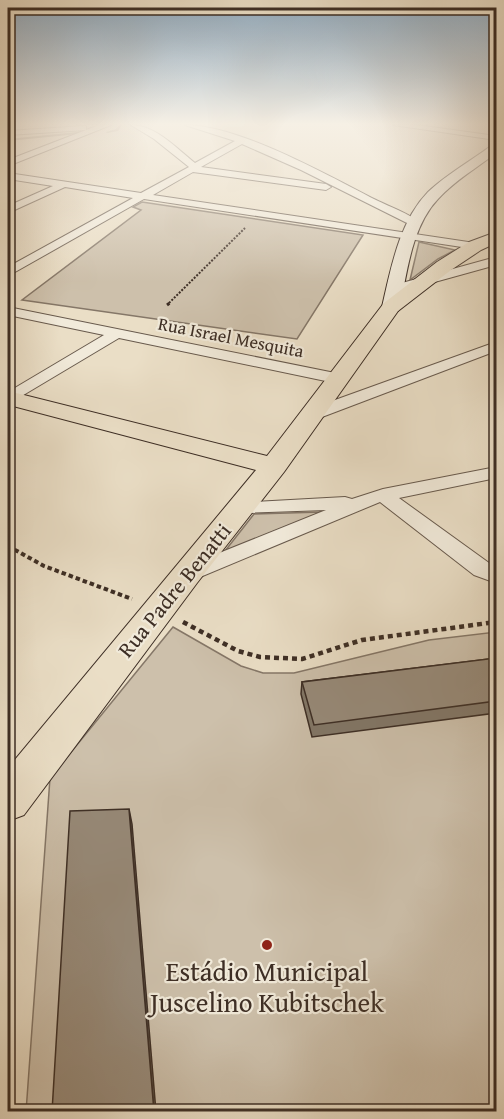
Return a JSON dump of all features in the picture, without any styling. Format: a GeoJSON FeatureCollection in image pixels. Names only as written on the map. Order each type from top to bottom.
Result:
{"type":"FeatureCollection","features":[{"type":"Feature","properties":{"kind":"main road","name":"Rua Padre Benatti"},"geometry":{"type":"LineString","coordinates":[[8,801],[158,609],[316,413],[393,298],[488,243]]}},
{"type":"Feature","properties":{"kind":"main road"},"geometry":{"type":"LineString","coordinates":[[8,398],[274,466]]}},
{"type":"Feature","properties":{"kind":"street"},"geometry":{"type":"LineString","coordinates":[[15,177],[260,215],[413,230],[488,243]]}},
{"type":"Feature","properties":{"kind":"street"},"geometry":{"type":"LineString","coordinates":[[8,272],[177,177]]}},
{"type":"Feature","properties":{"kind":"street"},"geometry":{"type":"LineString","coordinates":[[260,177],[345,189]]}},
{"type":"Feature","properties":{"kind":"street"},"geometry":{"type":"LineString","coordinates":[[319,177],[345,189],[413,230]]}},
{"type":"Feature","properties":{"kind":"street"},"geometry":{"type":"LineString","coordinates":[[393,298],[413,230],[422,210],[439,190],[456,177]]}},
{"type":"Feature","properties":{"kind":"street"},"geometry":{"type":"LineString","coordinates":[[8,210],[62,185]]}},
{"type":"Feature","properties":{"kind":"street"},"geometry":{"type":"LineString","coordinates":[[420,284],[496,261]]}},
{"type":"Feature","properties":{"kind":"street","name":"Rua Israel Mesquita"},"geometry":{"type":"LineString","coordinates":[[8,311],[340,379]]}},
{"type":"Feature","properties":{"kind":"street"},"geometry":{"type":"LineString","coordinates":[[8,398],[115,334]]}},
{"type":"Feature","properties":{"kind":"street"},"geometry":{"type":"LineString","coordinates":[[316,413],[496,346]]}},
{"type":"Feature","properties":{"kind":"street"},"geometry":{"type":"LineString","coordinates":[[185,575],[361,502],[383,495],[496,473]]}},
{"type":"Feature","properties":{"kind":"street"},"geometry":{"type":"LineString","coordinates":[[383,495],[482,570],[496,576]]}},
{"type":"Feature","properties":{"kind":"street"},"geometry":{"type":"LineString","coordinates":[[242,507],[361,502]]}},
{"type":"Feature","properties":{"kind":"path"},"geometry":{"type":"LineString","coordinates":[[167,305],[260,215]]}},
{"type":"Feature","properties":{"kind":"path"},"geometry":{"type":"LineString","coordinates":[[8,546],[44,566],[158,609],[238,651],[260,657],[302,659],[362,640],[496,622]]}},
{"type":"Feature","properties":{"kind":"shaded area"},"geometry":{"type":"Polygon","coordinates":[[[142,202],[363,235],[297,339],[22,300],[141,210],[133,207],[142,202]]]}},
{"type":"Feature","properties":{"kind":"shaded area"},"geometry":{"type":"Polygon","coordinates":[[[419,242],[455,250],[438,259],[410,280],[419,242]]]}},
{"type":"Feature","properties":{"kind":"shaded area"},"geometry":{"type":"Polygon","coordinates":[[[322,512],[225,551],[254,514],[322,512]]]}},
{"type":"Feature","properties":{"kind":"shaded area","name":"Estádio Municipal Juscelino Kubitschek"},"geometry":{"type":"Polygon","coordinates":[[[173,627],[241,666],[263,673],[294,673],[429,640],[496,632],[496,1111],[26,1112],[50,778],[173,627]]]}},
{"type":"Feature","properties":{"kind":"building"},"geometry":{"type":"Polygon","coordinates":[[[496,658],[496,701],[314,725],[302,682],[496,658]]]}},
{"type":"Feature","properties":{"kind":"building"},"geometry":{"type":"Polygon","coordinates":[[[129,809],[154,1112],[52,1112],[70,811],[129,809]]]}},
{"type":"Feature","properties":{"kind":"place","name":"Estádio Municipal Juscelino Kubitschek"},"geometry":{"type":"Point","coordinates":[267,945]}}]}
